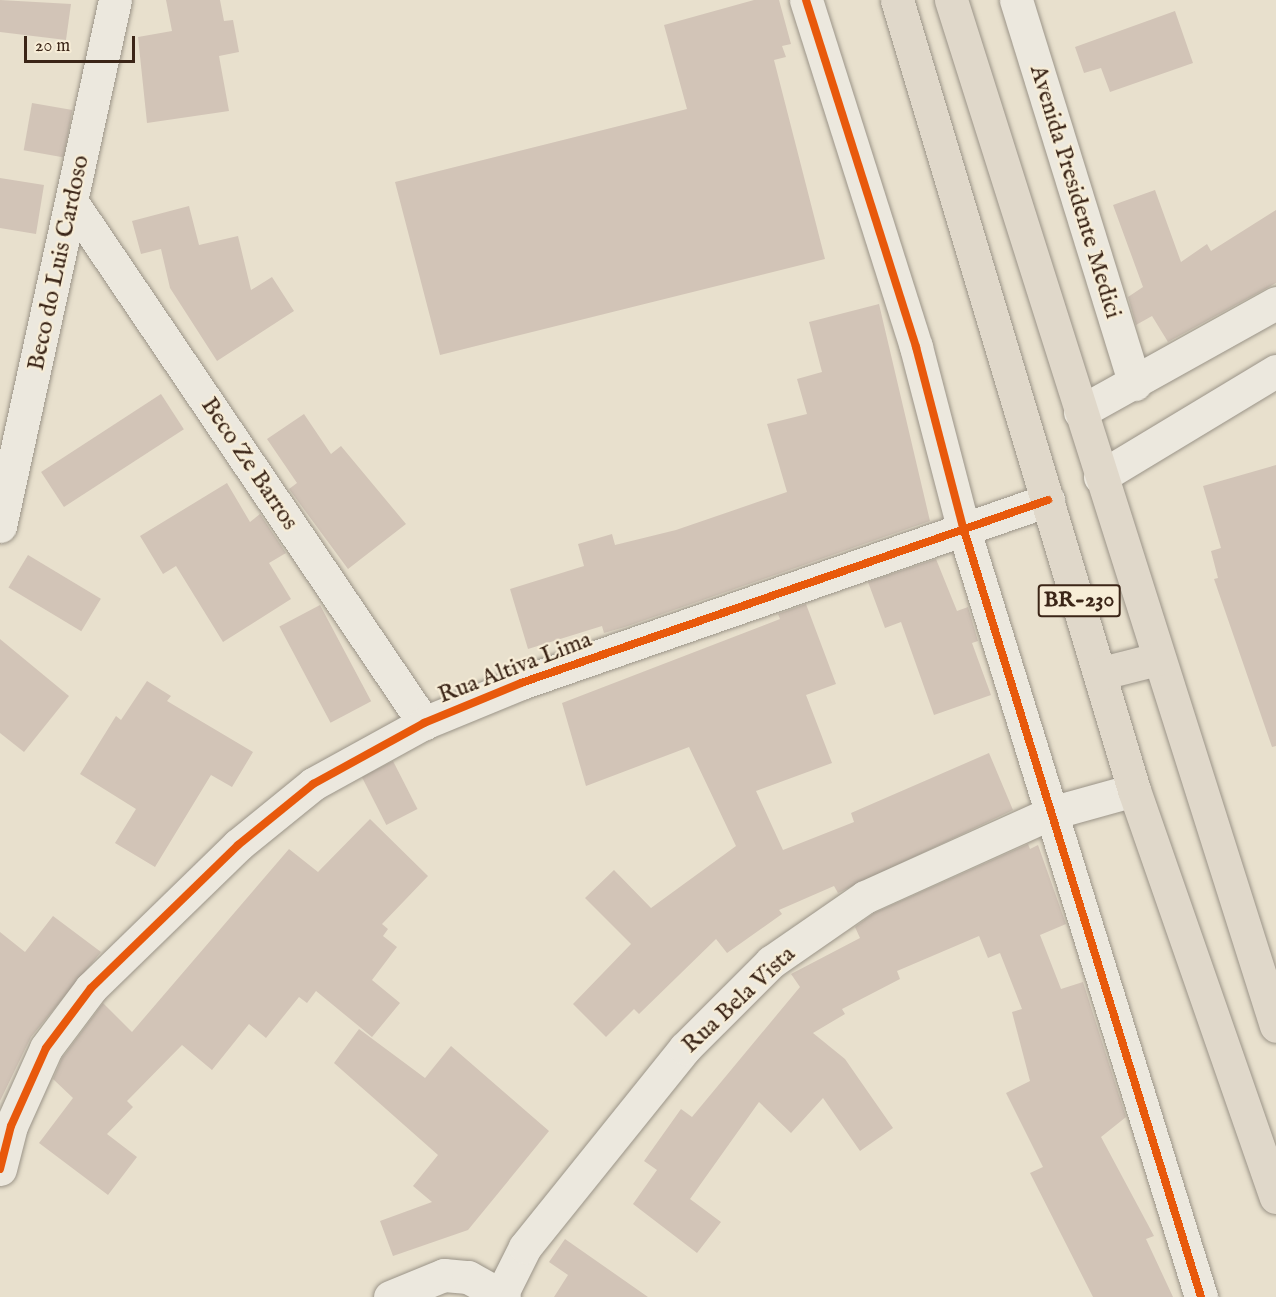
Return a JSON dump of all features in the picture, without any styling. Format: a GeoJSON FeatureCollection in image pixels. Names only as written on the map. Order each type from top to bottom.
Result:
{"type":"FeatureCollection","features":[{"type":"Feature","properties":{"kind":"main road","name":"BR-230"},"geometry":{"type":"LineString","coordinates":[[897,0],[987,302],[1102,673],[1134,790],[1276,1197]]}},
{"type":"Feature","properties":{"kind":"main road","name":"BR-230"},"geometry":{"type":"LineString","coordinates":[[951,0],[1039,291],[1080,412],[1276,1026]]}},
{"type":"Feature","properties":{"kind":"main road"},"geometry":{"type":"LineString","coordinates":[[987,302],[1039,291]]}},
{"type":"Feature","properties":{"kind":"main road"},"geometry":{"type":"LineString","coordinates":[[1102,673],[1157,659]]}},
{"type":"Feature","properties":{"kind":"street","name":"Beco do Luis Cardoso"},"geometry":{"type":"LineString","coordinates":[[0,526],[73,204],[115,0]]}},
{"type":"Feature","properties":{"kind":"street"},"geometry":{"type":"LineString","coordinates":[[806,0],[916,346],[963,528],[1201,1297]]}},
{"type":"Feature","properties":{"kind":"street","name":"Avenida Presidente Medici"},"geometry":{"type":"LineString","coordinates":[[1016,0],[1135,384]]}},
{"type":"Feature","properties":{"kind":"street","name":"Beco Ze Barros"},"geometry":{"type":"LineString","coordinates":[[73,204],[424,723]]}},
{"type":"Feature","properties":{"kind":"street"},"geometry":{"type":"LineString","coordinates":[[1080,412],[1135,384],[1276,303]]}},
{"type":"Feature","properties":{"kind":"street"},"geometry":{"type":"LineString","coordinates":[[1100,477],[1276,371]]}},
{"type":"Feature","properties":{"kind":"street","name":"Rua Altiva Lima"},"geometry":{"type":"LineString","coordinates":[[0,1169],[11,1126],[46,1048],[91,988],[238,845],[313,784],[424,723],[521,683],[1048,500]]}},
{"type":"Feature","properties":{"kind":"street","name":"Rua Bela Vista"},"geometry":{"type":"LineString","coordinates":[[501,1296],[525,1247],[685,1048],[771,962],[865,897],[1051,813],[1134,790]]}},
{"type":"Feature","properties":{"kind":"street"},"geometry":{"type":"LineString","coordinates":[[390,1297],[444,1275],[468,1277],[501,1296]]}},
{"type":"Feature","properties":{"kind":"building"},"geometry":{"type":"Polygon","coordinates":[[[0,0],[71,4],[66,40],[0,32],[0,0]]]}},
{"type":"Feature","properties":{"kind":"building"},"geometry":{"type":"Polygon","coordinates":[[[166,0],[220,0],[224,21],[233,20],[239,52],[219,56],[229,111],[147,123],[138,37],[172,31],[166,0]]]}},
{"type":"Feature","properties":{"kind":"building"},"geometry":{"type":"Polygon","coordinates":[[[754,0],[779,0],[791,44],[782,46],[786,57],[774,60],[825,259],[440,355],[395,182],[687,109],[664,25],[754,0]]]}},
{"type":"Feature","properties":{"kind":"building"},"geometry":{"type":"Polygon","coordinates":[[[1175,11],[1193,63],[1110,92],[1101,68],[1084,73],[1075,47],[1175,11]]]}},
{"type":"Feature","properties":{"kind":"building"},"geometry":{"type":"Polygon","coordinates":[[[32,103],[72,110],[64,157],[24,150],[32,103]]]}},
{"type":"Feature","properties":{"kind":"building"},"geometry":{"type":"Polygon","coordinates":[[[0,178],[44,185],[36,234],[0,228],[0,178]]]}},
{"type":"Feature","properties":{"kind":"building"},"geometry":{"type":"Polygon","coordinates":[[[1155,190],[1181,262],[1207,244],[1211,251],[1276,210],[1276,283],[1168,342],[1152,316],[1136,325],[1128,297],[1143,287],[1113,205],[1155,190]]]}},
{"type":"Feature","properties":{"kind":"building"},"geometry":{"type":"Polygon","coordinates":[[[189,206],[199,245],[238,236],[251,290],[272,277],[294,311],[217,361],[170,288],[161,249],[141,254],[132,221],[189,206]]]}},
{"type":"Feature","properties":{"kind":"building"},"geometry":{"type":"Polygon","coordinates":[[[879,304],[930,521],[625,627],[604,633],[602,626],[528,649],[510,589],[584,566],[578,544],[612,534],[615,545],[676,530],[787,492],[767,424],[807,414],[797,379],[822,372],[809,322],[879,304]]]}},
{"type":"Feature","properties":{"kind":"building"},"geometry":{"type":"Polygon","coordinates":[[[161,394],[184,429],[64,507],[41,472],[161,394]]]}},
{"type":"Feature","properties":{"kind":"building"},"geometry":{"type":"Polygon","coordinates":[[[304,414],[331,454],[341,446],[406,524],[348,569],[289,489],[297,483],[267,439],[304,414]]]}},
{"type":"Feature","properties":{"kind":"building"},"geometry":{"type":"Polygon","coordinates":[[[1276,465],[1276,746],[1272,747],[1214,579],[1218,578],[1211,551],[1221,548],[1203,486],[1276,465]]]}},
{"type":"Feature","properties":{"kind":"building"},"geometry":{"type":"Polygon","coordinates":[[[227,483],[250,522],[260,514],[286,553],[269,563],[291,599],[223,642],[176,566],[163,574],[140,536],[227,483]]]}},
{"type":"Feature","properties":{"kind":"building"},"geometry":{"type":"Polygon","coordinates":[[[28,555],[101,599],[81,631],[8,588],[28,555]]]}},
{"type":"Feature","properties":{"kind":"building"},"geometry":{"type":"Polygon","coordinates":[[[936,559],[957,611],[968,607],[978,641],[972,643],[991,695],[934,715],[901,622],[885,628],[868,582],[936,559]]]}},
{"type":"Feature","properties":{"kind":"building"},"geometry":{"type":"Polygon","coordinates":[[[806,604],[836,684],[806,695],[832,763],[756,791],[783,850],[854,822],[851,813],[989,753],[1013,810],[838,893],[834,886],[779,910],[782,914],[727,953],[716,939],[639,1014],[634,1009],[606,1037],[573,1004],[631,944],[585,898],[614,870],[651,908],[736,846],[689,747],[586,786],[562,703],[780,619],[778,614],[806,604]]]}},
{"type":"Feature","properties":{"kind":"building"},"geometry":{"type":"Polygon","coordinates":[[[320,605],[371,701],[331,723],[279,627],[320,605]]]}},
{"type":"Feature","properties":{"kind":"building"},"geometry":{"type":"Polygon","coordinates":[[[0,639],[69,696],[24,752],[0,733],[0,639]]]}},
{"type":"Feature","properties":{"kind":"building"},"geometry":{"type":"Polygon","coordinates":[[[147,681],[171,696],[167,701],[253,752],[232,787],[211,775],[155,867],[115,843],[136,809],[80,774],[116,716],[121,720],[147,681]]]}},
{"type":"Feature","properties":{"kind":"building"},"geometry":{"type":"Polygon","coordinates":[[[393,761],[418,809],[386,825],[362,777],[393,761]]]}},
{"type":"Feature","properties":{"kind":"building"},"geometry":{"type":"Polygon","coordinates":[[[370,819],[428,876],[382,924],[388,929],[383,936],[397,947],[372,980],[400,1003],[372,1037],[316,991],[307,1003],[299,997],[266,1038],[249,1024],[212,1070],[182,1045],[127,1101],[133,1107],[107,1134],[137,1157],[108,1195],[39,1143],[73,1098],[53,1079],[62,1058],[103,1003],[132,1032],[289,849],[318,872],[370,819]]]}},
{"type":"Feature","properties":{"kind":"building"},"geometry":{"type":"Polygon","coordinates":[[[1028,844],[1030,849],[1038,845],[1066,924],[1040,935],[1061,989],[1083,982],[1126,1117],[1101,1137],[1154,1236],[1146,1239],[1173,1297],[1093,1297],[1030,1173],[1043,1167],[1006,1093],[1030,1081],[1012,1012],[1022,1009],[1000,953],[988,958],[979,936],[897,971],[900,979],[842,1009],[845,1014],[813,1033],[845,1059],[893,1128],[860,1151],[823,1098],[791,1133],[759,1102],[690,1199],[721,1222],[697,1253],[633,1204],[657,1170],[644,1161],[681,1109],[692,1117],[800,987],[791,974],[860,938],[855,927],[874,913],[1028,844]]]}},
{"type":"Feature","properties":{"kind":"building"},"geometry":{"type":"Polygon","coordinates":[[[53,916],[101,952],[31,1037],[0,1101],[0,932],[25,952],[53,916]]]}},
{"type":"Feature","properties":{"kind":"building"},"geometry":{"type":"Polygon","coordinates":[[[359,1029],[425,1078],[451,1046],[549,1131],[468,1230],[393,1256],[380,1221],[432,1202],[413,1186],[438,1155],[334,1063],[359,1029]]]}},
{"type":"Feature","properties":{"kind":"building"},"geometry":{"type":"Polygon","coordinates":[[[565,1239],[648,1297],[554,1297],[568,1275],[549,1262],[565,1239]]]}},
{"type":"Feature","properties":{"kind":"cycle path"},"geometry":{"type":"LineString","coordinates":[[806,0],[916,347],[963,527],[1201,1297]]}},
{"type":"Feature","properties":{"kind":"cycle path"},"geometry":{"type":"LineString","coordinates":[[0,1169],[11,1126],[46,1048],[91,988],[238,845],[313,784],[424,723],[521,683],[1048,500]]}}]}
